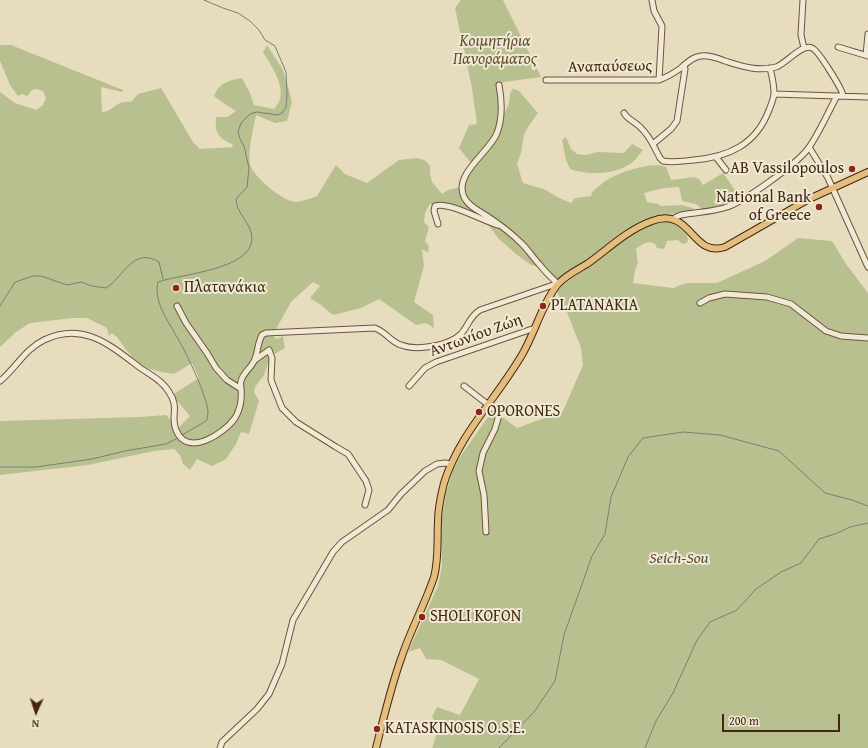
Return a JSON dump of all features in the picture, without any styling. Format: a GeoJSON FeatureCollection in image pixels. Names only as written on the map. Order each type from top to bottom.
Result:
{"type":"FeatureCollection","features":[{"type":"Feature","properties":{"kind":"main road"},"geometry":{"type":"LineString","coordinates":[[376,748],[401,657],[428,594],[436,568],[440,504],[444,484],[451,464],[463,442],[513,371],[559,283],[566,276],[587,264],[622,237],[637,228],[659,219],[674,220],[684,225],[705,246],[712,249],[725,247],[786,211],[868,172]]}},
{"type":"Feature","properties":{"kind":"street"},"geometry":{"type":"LineString","coordinates":[[652,0],[654,11],[662,26],[659,80]]}},
{"type":"Feature","properties":{"kind":"street"},"geometry":{"type":"LineString","coordinates":[[802,0],[801,35],[804,48],[810,47],[816,50],[841,89],[843,96]]}},
{"type":"Feature","properties":{"kind":"street"},"geometry":{"type":"LineString","coordinates":[[838,47],[867,56],[868,34]]}},
{"type":"Feature","properties":{"kind":"street","name":"Αναπαύσεως"},"geometry":{"type":"LineString","coordinates":[[546,80],[659,80],[670,75],[695,57],[705,56],[748,68],[770,68],[777,67],[804,48]]}},
{"type":"Feature","properties":{"kind":"street"},"geometry":{"type":"LineString","coordinates":[[653,144],[671,129],[677,121],[685,69],[684,65]]}},
{"type":"Feature","properties":{"kind":"street"},"geometry":{"type":"LineString","coordinates":[[624,113],[627,118],[642,128],[653,144],[660,158],[664,161],[679,162],[716,157],[739,148],[755,134],[767,115],[774,94],[770,68]]}},
{"type":"Feature","properties":{"kind":"street"},"geometry":{"type":"LineString","coordinates":[[499,85],[502,109],[498,132],[487,149],[468,171],[463,183],[462,190],[464,198],[470,205],[503,227],[520,242],[540,266],[557,283],[559,283]]}},
{"type":"Feature","properties":{"kind":"street"},"geometry":{"type":"LineString","coordinates":[[774,94],[868,97]]}},
{"type":"Feature","properties":{"kind":"street"},"geometry":{"type":"LineString","coordinates":[[674,220],[676,216],[720,209],[734,204],[782,171],[801,156],[809,147],[837,96]]}},
{"type":"Feature","properties":{"kind":"street"},"geometry":{"type":"LineString","coordinates":[[809,147],[828,178],[868,267]]}},
{"type":"Feature","properties":{"kind":"street"},"geometry":{"type":"LineString","coordinates":[[716,157],[726,170]]}},
{"type":"Feature","properties":{"kind":"street"},"geometry":{"type":"LineString","coordinates":[[438,224],[434,211],[435,206],[439,204],[460,210],[486,222],[503,227]]}},
{"type":"Feature","properties":{"kind":"street"},"geometry":{"type":"LineString","coordinates":[[255,360],[260,339],[262,335],[266,333],[375,328],[383,331],[396,343],[403,346],[415,348],[448,342],[460,334],[473,315],[480,310],[559,283]]}},
{"type":"Feature","properties":{"kind":"street"},"geometry":{"type":"LineString","coordinates":[[700,303],[709,298],[725,294],[767,297],[791,304],[826,331],[841,336],[868,338]]}},
{"type":"Feature","properties":{"kind":"street"},"geometry":{"type":"LineString","coordinates":[[177,306],[186,323],[216,368],[227,380],[241,389]]}},
{"type":"Feature","properties":{"kind":"street","name":"Αντωνίου Ζώη"},"geometry":{"type":"LineString","coordinates":[[409,386],[425,368],[436,362],[535,328]]}},
{"type":"Feature","properties":{"kind":"street"},"geometry":{"type":"LineString","coordinates":[[0,381],[22,357],[44,340],[70,333],[89,335],[100,340],[162,383],[169,391],[175,404],[176,429],[180,436],[186,440],[196,443],[209,439],[229,425],[241,406],[240,385],[242,379],[255,360],[269,350],[272,358],[271,380],[282,408],[296,422],[348,454],[366,481],[368,490],[365,504]]}},
{"type":"Feature","properties":{"kind":"street"},"geometry":{"type":"LineString","coordinates":[[464,386],[495,410],[499,415],[495,429],[483,453],[479,471],[484,495],[486,532]]}},
{"type":"Feature","properties":{"kind":"street"},"geometry":{"type":"LineString","coordinates":[[220,748],[222,742],[257,709],[269,694],[282,664],[293,620],[333,552],[342,542],[388,510],[401,494],[425,470],[437,464],[451,464]]}},
{"type":"Feature","properties":{"kind":"green space","name":"Κοιμητήρια Πανοράματος"},"geometry":{"type":"Polygon","coordinates":[[[461,0],[503,0],[541,77],[497,83],[498,118],[496,127],[487,145],[471,163],[459,148],[469,125],[477,124],[472,88],[455,8],[461,0]]]}},
{"type":"Feature","properties":{"kind":"green space","name":"Seich-Sou"},"geometry":{"type":"Polygon","coordinates":[[[0,45],[11,45],[123,90],[122,92],[101,87],[102,112],[109,110],[118,104],[131,102],[138,94],[161,88],[193,142],[200,149],[233,147],[232,144],[220,137],[216,127],[216,117],[227,117],[236,111],[214,96],[216,91],[225,83],[242,78],[250,93],[254,105],[274,109],[279,103],[281,89],[279,82],[263,52],[267,45],[283,70],[292,102],[287,121],[275,123],[256,115],[250,146],[250,164],[257,175],[270,188],[284,198],[296,202],[317,196],[336,165],[345,174],[367,183],[399,160],[418,158],[426,161],[430,166],[432,182],[442,194],[448,190],[465,186],[471,170],[490,150],[499,136],[512,89],[518,90],[538,113],[524,135],[521,153],[517,164],[523,183],[546,190],[571,203],[575,198],[591,196],[592,192],[613,177],[645,166],[653,165],[666,167],[671,180],[694,177],[699,179],[703,185],[723,173],[740,197],[724,205],[702,209],[696,204],[682,201],[679,187],[664,188],[644,193],[647,202],[661,206],[682,205],[693,208],[693,210],[671,214],[669,221],[684,231],[688,237],[688,241],[685,244],[678,240],[667,241],[664,249],[657,248],[655,244],[647,243],[636,249],[638,263],[635,270],[633,283],[673,288],[686,283],[717,283],[765,261],[798,238],[832,241],[846,264],[868,293],[868,748],[432,748],[439,726],[432,717],[437,707],[460,715],[479,679],[441,660],[426,659],[420,648],[408,652],[438,586],[442,566],[441,525],[446,493],[454,467],[493,410],[517,428],[563,411],[583,365],[581,348],[565,307],[557,292],[565,282],[555,280],[544,268],[531,265],[516,254],[498,238],[489,226],[459,212],[430,204],[425,213],[424,222],[429,227],[425,241],[429,246],[428,253],[422,249],[424,266],[414,302],[433,315],[434,328],[426,323],[416,325],[379,299],[361,308],[333,315],[310,298],[320,286],[313,282],[291,302],[275,331],[270,334],[277,339],[283,336],[285,348],[271,356],[264,375],[255,387],[254,392],[259,401],[249,434],[241,432],[236,444],[226,459],[212,466],[197,459],[190,470],[183,464],[180,455],[174,449],[154,451],[88,465],[0,475],[0,421],[166,415],[178,428],[190,416],[172,395],[199,378],[192,363],[174,374],[143,366],[133,358],[119,339],[112,333],[109,336],[107,328],[87,318],[73,318],[30,323],[16,332],[0,347],[0,92],[15,103],[36,110],[43,105],[46,98],[43,91],[37,89],[32,90],[27,96],[22,94],[18,96],[10,85],[0,61],[0,45]]]}},
{"type":"Feature","properties":{"kind":"green space"},"geometry":{"type":"Polygon","coordinates":[[[566,137],[571,149],[577,154],[586,155],[597,152],[624,153],[632,144],[643,150],[635,160],[621,169],[604,173],[586,173],[570,169],[566,160],[562,140],[566,137]]]}},
{"type":"Feature","properties":{"kind":"waterway"},"geometry":{"type":"LineString","coordinates":[[182,435],[206,421],[208,412],[207,405],[196,375],[163,312],[158,297],[158,282],[228,264],[240,258],[249,249],[252,239],[250,228],[238,209],[236,199],[247,187],[249,168],[244,146],[238,132],[241,123],[250,114],[257,112],[278,115],[282,113],[286,107],[287,95],[286,72],[275,46],[265,40],[259,30],[250,21],[238,13],[204,0]]}},
{"type":"Feature","properties":{"kind":"waterway"},"geometry":{"type":"LineString","coordinates":[[0,306],[15,282],[33,276],[41,276],[67,285],[81,282],[92,286],[106,288],[136,260],[150,258],[159,262],[163,279]]}},
{"type":"Feature","properties":{"kind":"waterway"},"geometry":{"type":"LineString","coordinates":[[499,748],[534,712],[555,681],[564,635],[592,556],[605,534],[611,497],[628,457],[643,438],[683,432],[720,435],[779,451],[825,493],[868,506]]}},
{"type":"Feature","properties":{"kind":"waterway"},"geometry":{"type":"LineString","coordinates":[[0,467],[36,467],[92,459],[125,451],[166,444],[178,438]]}},
{"type":"Feature","properties":{"kind":"waterway"},"geometry":{"type":"LineString","coordinates":[[645,748],[656,721],[673,693],[697,640],[710,622],[737,610],[756,589],[781,572],[801,563],[819,539],[850,527],[868,523]]}},
{"type":"Feature","properties":{"kind":"place","name":"AB Vassilopoulos"},"geometry":{"type":"Point","coordinates":[852,169]}},
{"type":"Feature","properties":{"kind":"place","name":"National Bank of Greece"},"geometry":{"type":"Point","coordinates":[819,207]}},
{"type":"Feature","properties":{"kind":"place","name":"Πλατανάκια"},"geometry":{"type":"Point","coordinates":[176,288]}},
{"type":"Feature","properties":{"kind":"place","name":"PLATANAKIA"},"geometry":{"type":"Point","coordinates":[543,306]}},
{"type":"Feature","properties":{"kind":"place","name":"OPORONES"},"geometry":{"type":"Point","coordinates":[479,412]}},
{"type":"Feature","properties":{"kind":"place","name":"SHOLI KOFON"},"geometry":{"type":"Point","coordinates":[422,617]}},
{"type":"Feature","properties":{"kind":"place","name":"KATASKINOSIS O.S.E."},"geometry":{"type":"Point","coordinates":[377,729]}}]}
